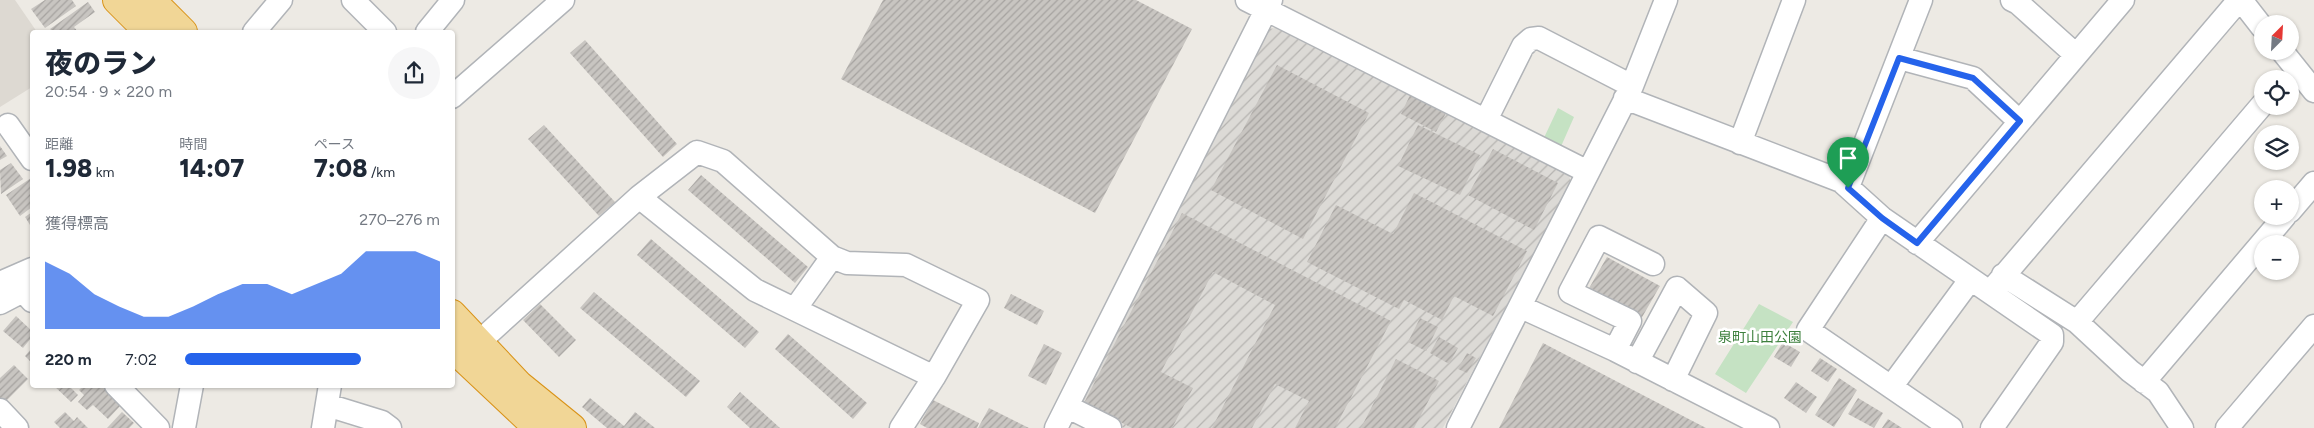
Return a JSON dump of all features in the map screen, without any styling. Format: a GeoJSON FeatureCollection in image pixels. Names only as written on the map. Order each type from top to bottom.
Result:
{"type":"FeatureCollection","features":[{"type":"Feature","properties":{"kind":"highway"},"geometry":{"type":"LineString","coordinates":[[117,0],[146,30]]}},
{"type":"Feature","properties":{"kind":"highway"},"geometry":{"type":"LineString","coordinates":[[151,0],[181,30]]}},
{"type":"Feature","properties":{"kind":"highway"},"geometry":{"type":"LineString","coordinates":[[455,320],[466,344],[533,426]]}},
{"type":"Feature","properties":{"kind":"highway"},"geometry":{"type":"LineString","coordinates":[[466,344],[572,428]]}},
{"type":"Feature","properties":{"kind":"street"},"geometry":{"type":"LineString","coordinates":[[256,30],[281,0]]}},
{"type":"Feature","properties":{"kind":"street"},"geometry":{"type":"LineString","coordinates":[[353,0],[384,30]]}},
{"type":"Feature","properties":{"kind":"street"},"geometry":{"type":"LineString","coordinates":[[429,30],[453,0]]}},
{"type":"Feature","properties":{"kind":"street"},"geometry":{"type":"LineString","coordinates":[[455,94],[563,0]]}},
{"type":"Feature","properties":{"kind":"street"},"geometry":{"type":"LineString","coordinates":[[1740,143],[1794,0]]}},
{"type":"Feature","properties":{"kind":"street"},"geometry":{"type":"LineString","coordinates":[[2012,0],[2018,3],[2076,56]]}},
{"type":"Feature","properties":{"kind":"street"},"geometry":{"type":"LineString","coordinates":[[1917,243],[2123,0]]}},
{"type":"Feature","properties":{"kind":"street"},"geometry":{"type":"LineString","coordinates":[[1996,284],[2240,0],[2254,17]]}},
{"type":"Feature","properties":{"kind":"street"},"geometry":{"type":"LineString","coordinates":[[1458,428],[1629,92],[1663,1]]}},
{"type":"Feature","properties":{"kind":"street"},"geometry":{"type":"LineString","coordinates":[[1848,188],[1899,58],[1914,2]]}},
{"type":"Feature","properties":{"kind":"street"},"geometry":{"type":"LineString","coordinates":[[1056,428],[1068,407],[1262,3],[1588,172]]}},
{"type":"Feature","properties":{"kind":"street"},"geometry":{"type":"LineString","coordinates":[[1486,120],[1523,46],[1531,39],[1539,38],[1629,92],[1740,143],[1840,181],[1882,218],[1970,280],[1996,284],[2077,322],[2130,372],[2158,392],[2182,428]]}},
{"type":"Feature","properties":{"kind":"street"},"geometry":{"type":"LineString","coordinates":[[1899,58],[1973,78],[2020,121]]}},
{"type":"Feature","properties":{"kind":"street"},"geometry":{"type":"LineString","coordinates":[[2287,66],[2314,91]]}},
{"type":"Feature","properties":{"kind":"street"},"geometry":{"type":"LineString","coordinates":[[2077,322],[2254,114]]}},
{"type":"Feature","properties":{"kind":"street"},"geometry":{"type":"LineString","coordinates":[[8,125],[30,153]]}},
{"type":"Feature","properties":{"kind":"street"},"geometry":{"type":"LineString","coordinates":[[466,344],[639,197],[697,152],[723,161],[832,257],[847,263],[906,264],[978,300],[934,377],[901,428]]}},
{"type":"Feature","properties":{"kind":"street"},"geometry":{"type":"LineString","coordinates":[[2299,200],[2314,183]]}},
{"type":"Feature","properties":{"kind":"street"},"geometry":{"type":"LineString","coordinates":[[639,197],[755,290],[934,377]]}},
{"type":"Feature","properties":{"kind":"street"},"geometry":{"type":"LineString","coordinates":[[1882,218],[1808,330],[1951,428]]}},
{"type":"Feature","properties":{"kind":"street"},"geometry":{"type":"LineString","coordinates":[[2144,382],[2277,225]]}},
{"type":"Feature","properties":{"kind":"street"},"geometry":{"type":"LineString","coordinates":[[1615,350],[1630,321],[1570,292],[1600,237],[1653,264]]}},
{"type":"Feature","properties":{"kind":"street"},"geometry":{"type":"LineString","coordinates":[[795,309],[832,257]]}},
{"type":"Feature","properties":{"kind":"street"},"geometry":{"type":"LineString","coordinates":[[1891,387],[1970,280]]}},
{"type":"Feature","properties":{"kind":"street"},"geometry":{"type":"LineString","coordinates":[[0,283],[28,284]]}},
{"type":"Feature","properties":{"kind":"street"},"geometry":{"type":"LineString","coordinates":[[0,303],[28,284]]}},
{"type":"Feature","properties":{"kind":"street"},"geometry":{"type":"LineString","coordinates":[[1992,428],[2052,342],[2052,335],[1996,284]]}},
{"type":"Feature","properties":{"kind":"street"},"geometry":{"type":"LineString","coordinates":[[1637,362],[1677,288],[1706,313],[1673,380]]}},
{"type":"Feature","properties":{"kind":"street"},"geometry":{"type":"LineString","coordinates":[[1521,307],[1615,350],[1768,428]]}},
{"type":"Feature","properties":{"kind":"street"},"geometry":{"type":"LineString","coordinates":[[2227,428],[2314,326]]}},
{"type":"Feature","properties":{"kind":"street"},"geometry":{"type":"LineString","coordinates":[[119,388],[158,428]]}},
{"type":"Feature","properties":{"kind":"street"},"geometry":{"type":"LineString","coordinates":[[184,428],[191,388]]}},
{"type":"Feature","properties":{"kind":"street"},"geometry":{"type":"LineString","coordinates":[[323,428],[328,395],[382,422],[390,428]]}},
{"type":"Feature","properties":{"kind":"street"},"geometry":{"type":"LineString","coordinates":[[1068,407],[1110,428]]}},
{"type":"Feature","properties":{"kind":"street"},"geometry":{"type":"LineString","coordinates":[[0,410],[17,428]]}},
{"type":"Feature","properties":{"kind":"shaded area"},"geometry":{"type":"Polygon","coordinates":[[[0,0],[15,0],[36,30],[30,30],[30,88],[0,107],[0,0]]]}},
{"type":"Feature","properties":{"kind":"shaded area"},"geometry":{"type":"Polygon","coordinates":[[[1283,27],[1567,169],[1571,182],[1443,428],[1124,428],[1082,407],[1080,400],[1268,29],[1283,27]]]}},
{"type":"Feature","properties":{"kind":"green space"},"geometry":{"type":"Polygon","coordinates":[[[1558,108],[1574,117],[1559,151],[1542,142],[1558,108]]]}},
{"type":"Feature","properties":{"kind":"green space","name":"泉町山田公園"},"geometry":{"type":"Polygon","coordinates":[[[1759,304],[1793,322],[1746,393],[1715,374],[1759,304]]]}},
{"type":"Feature","properties":{"kind":"building"},"geometry":{"type":"Polygon","coordinates":[[[45,0],[72,0],[76,6],[45,28],[31,9],[45,0]]]}},
{"type":"Feature","properties":{"kind":"building"},"geometry":{"type":"Polygon","coordinates":[[[883,0],[1136,0],[1192,29],[1095,213],[841,79],[883,0]]]}},
{"type":"Feature","properties":{"kind":"building"},"geometry":{"type":"Polygon","coordinates":[[[88,2],[95,12],[74,27],[76,30],[50,29],[88,2]]]}},
{"type":"Feature","properties":{"kind":"building"},"geometry":{"type":"Polygon","coordinates":[[[585,40],[677,144],[663,157],[570,53],[585,40]]]}},
{"type":"Feature","properties":{"kind":"building"},"geometry":{"type":"Polygon","coordinates":[[[1277,65],[1369,113],[1303,239],[1211,190],[1277,65]]]}},
{"type":"Feature","properties":{"kind":"building"},"geometry":{"type":"Polygon","coordinates":[[[1410,95],[1446,113],[1436,132],[1401,114],[1410,95]]]}},
{"type":"Feature","properties":{"kind":"building"},"geometry":{"type":"Polygon","coordinates":[[[544,125],[615,202],[599,216],[528,139],[544,125]]]}},
{"type":"Feature","properties":{"kind":"building"},"geometry":{"type":"Polygon","coordinates":[[[1418,125],[1480,155],[1460,195],[1398,166],[1418,125]]]}},
{"type":"Feature","properties":{"kind":"building"},"geometry":{"type":"Polygon","coordinates":[[[0,146],[7,156],[0,160],[0,146]]]}},
{"type":"Feature","properties":{"kind":"building"},"geometry":{"type":"Polygon","coordinates":[[[1493,149],[1558,183],[1534,230],[1468,195],[1493,149]]]}},
{"type":"Feature","properties":{"kind":"building"},"geometry":{"type":"Polygon","coordinates":[[[11,163],[23,179],[1,194],[0,170],[11,163]]]}},
{"type":"Feature","properties":{"kind":"building"},"geometry":{"type":"Polygon","coordinates":[[[701,175],[808,267],[795,283],[688,190],[701,175]]]}},
{"type":"Feature","properties":{"kind":"building"},"geometry":{"type":"Polygon","coordinates":[[[30,179],[30,208],[20,216],[6,195],[30,179]]]}},
{"type":"Feature","properties":{"kind":"building"},"geometry":{"type":"Polygon","coordinates":[[[1414,193],[1527,251],[1493,316],[1454,296],[1442,320],[1404,300],[1399,309],[1307,262],[1336,205],[1393,234],[1414,193]]]}},
{"type":"Feature","properties":{"kind":"building"},"geometry":{"type":"Polygon","coordinates":[[[30,213],[30,225],[25,217],[30,213]]]}},
{"type":"Feature","properties":{"kind":"building"},"geometry":{"type":"Polygon","coordinates":[[[1182,213],[1391,321],[1335,428],[1295,428],[1309,401],[1275,384],[1252,428],[1212,428],[1275,305],[1213,272],[1161,372],[1193,388],[1172,428],[1132,428],[1084,403],[1182,213]]]}},
{"type":"Feature","properties":{"kind":"building"},"geometry":{"type":"Polygon","coordinates":[[[651,239],[759,332],[745,348],[637,255],[651,239]]]}},
{"type":"Feature","properties":{"kind":"building"},"geometry":{"type":"Polygon","coordinates":[[[1607,257],[1660,286],[1641,319],[1588,290],[1607,257]]]}},
{"type":"Feature","properties":{"kind":"building"},"geometry":{"type":"Polygon","coordinates":[[[594,292],[700,381],[686,397],[580,308],[594,292]]]}},
{"type":"Feature","properties":{"kind":"building"},"geometry":{"type":"Polygon","coordinates":[[[1011,294],[1044,311],[1037,325],[1004,308],[1011,294]]]}},
{"type":"Feature","properties":{"kind":"building"},"geometry":{"type":"Polygon","coordinates":[[[540,304],[576,340],[559,357],[523,320],[540,304]]]}},
{"type":"Feature","properties":{"kind":"building"},"geometry":{"type":"Polygon","coordinates":[[[16,316],[30,329],[30,339],[23,348],[3,331],[16,316]]]}},
{"type":"Feature","properties":{"kind":"building"},"geometry":{"type":"Polygon","coordinates":[[[1420,318],[1438,327],[1426,351],[1408,342],[1420,318]]]}},
{"type":"Feature","properties":{"kind":"building"},"geometry":{"type":"Polygon","coordinates":[[[788,334],[867,403],[853,419],[775,349],[788,334]]]}},
{"type":"Feature","properties":{"kind":"building"},"geometry":{"type":"Polygon","coordinates":[[[1439,337],[1458,348],[1449,364],[1430,353],[1439,337]]]}},
{"type":"Feature","properties":{"kind":"building"},"geometry":{"type":"Polygon","coordinates":[[[1783,342],[1800,352],[1791,367],[1774,357],[1783,342]]]}},
{"type":"Feature","properties":{"kind":"building"},"geometry":{"type":"Polygon","coordinates":[[[1543,343],[1706,428],[1499,428],[1543,343]]]}},
{"type":"Feature","properties":{"kind":"building"},"geometry":{"type":"Polygon","coordinates":[[[1044,344],[1062,353],[1046,385],[1028,376],[1044,344]]]}},
{"type":"Feature","properties":{"kind":"building"},"geometry":{"type":"Polygon","coordinates":[[[30,350],[30,361],[25,356],[30,350]]]}},
{"type":"Feature","properties":{"kind":"building"},"geometry":{"type":"Polygon","coordinates":[[[1467,353],[1476,358],[1467,373],[1458,369],[1467,353]]]}},
{"type":"Feature","properties":{"kind":"building"},"geometry":{"type":"Polygon","coordinates":[[[1820,358],[1837,369],[1828,382],[1811,371],[1820,358]]]}},
{"type":"Feature","properties":{"kind":"building"},"geometry":{"type":"Polygon","coordinates":[[[1396,359],[1439,381],[1414,428],[1361,428],[1396,359]]]}},
{"type":"Feature","properties":{"kind":"building"},"geometry":{"type":"Polygon","coordinates":[[[14,365],[28,379],[4,403],[0,399],[0,378],[14,365]]]}},
{"type":"Feature","properties":{"kind":"building"},"geometry":{"type":"Polygon","coordinates":[[[1839,378],[1857,390],[1834,427],[1815,415],[1839,378]]]}},
{"type":"Feature","properties":{"kind":"building"},"geometry":{"type":"Polygon","coordinates":[[[1796,382],[1817,397],[1806,413],[1784,398],[1796,382]]]}},
{"type":"Feature","properties":{"kind":"building"},"geometry":{"type":"Polygon","coordinates":[[[56,388],[71,388],[78,395],[71,402],[56,388]]]}},
{"type":"Feature","properties":{"kind":"building"},"geometry":{"type":"Polygon","coordinates":[[[81,388],[105,388],[122,404],[108,419],[93,405],[87,410],[78,402],[84,395],[79,390],[81,388]]]}},
{"type":"Feature","properties":{"kind":"building"},"geometry":{"type":"Polygon","coordinates":[[[740,392],[780,428],[750,428],[727,407],[740,392]]]}},
{"type":"Feature","properties":{"kind":"building"},"geometry":{"type":"Polygon","coordinates":[[[590,398],[624,426],[635,412],[655,428],[607,428],[582,407],[590,398]]]}},
{"type":"Feature","properties":{"kind":"building"},"geometry":{"type":"Polygon","coordinates":[[[1858,398],[1883,413],[1874,428],[1848,414],[1858,398]]]}},
{"type":"Feature","properties":{"kind":"building"},"geometry":{"type":"Polygon","coordinates":[[[933,400],[979,423],[977,428],[927,428],[920,424],[933,400]]]}},
{"type":"Feature","properties":{"kind":"building"},"geometry":{"type":"Polygon","coordinates":[[[989,408],[1029,428],[978,428],[989,408]]]}},
{"type":"Feature","properties":{"kind":"building"},"geometry":{"type":"Polygon","coordinates":[[[65,412],[74,421],[77,417],[88,428],[60,428],[54,422],[65,412]]]}},
{"type":"Feature","properties":{"kind":"building"},"geometry":{"type":"Polygon","coordinates":[[[122,412],[134,423],[129,428],[107,428],[122,412]]]}},
{"type":"Feature","properties":{"kind":"building"},"geometry":{"type":"Polygon","coordinates":[[[1888,419],[1902,428],[1882,428],[1888,419]]]}},
{"type":"Feature","properties":{"kind":"route"},"geometry":{"type":"LineString","coordinates":[[1899,58],[1973,78],[2020,121],[1917,243],[1882,218],[1848,188],[1899,58]]}}]}
